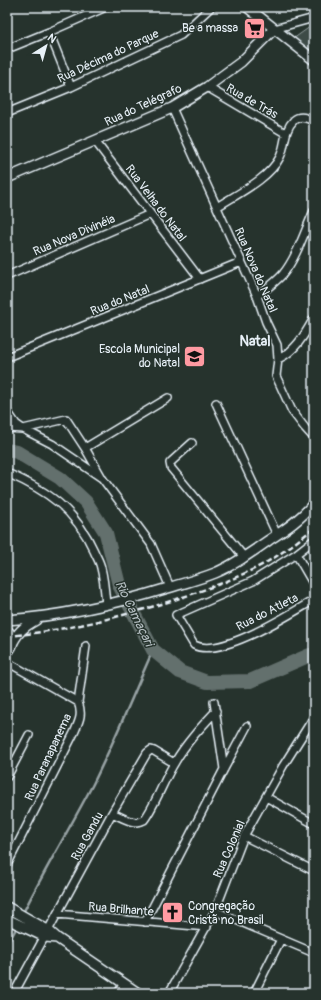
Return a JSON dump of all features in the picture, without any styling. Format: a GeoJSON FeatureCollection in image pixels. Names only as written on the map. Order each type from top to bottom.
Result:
{"type":"FeatureCollection","features":[{"type":"Feature","properties":{"kind":"main road"},"geometry":{"type":"LineString","coordinates":[[7,632],[11,640],[9,648]]}},
{"type":"Feature","properties":{"kind":"street"},"geometry":{"type":"LineString","coordinates":[[7,49],[106,7]]}},
{"type":"Feature","properties":{"kind":"street","name":"Rua Décima do Parque"},"geometry":{"type":"LineString","coordinates":[[7,113],[71,87],[181,35],[211,7]]}},
{"type":"Feature","properties":{"kind":"street"},"geometry":{"type":"LineString","coordinates":[[247,7],[314,60]]}},
{"type":"Feature","properties":{"kind":"street"},"geometry":{"type":"LineString","coordinates":[[274,29],[314,18]]}},
{"type":"Feature","properties":{"kind":"street","name":"Rua do Telégrafo"},"geometry":{"type":"LineString","coordinates":[[7,178],[172,108],[207,87],[241,62],[274,29]]}},
{"type":"Feature","properties":{"kind":"street"},"geometry":{"type":"LineString","coordinates":[[49,32],[71,87]]}},
{"type":"Feature","properties":{"kind":"street","name":"Rua de Trás"},"geometry":{"type":"LineString","coordinates":[[207,87],[285,133]]}},
{"type":"Feature","properties":{"kind":"street","name":"Rua Nova do Natal"},"geometry":{"type":"LineString","coordinates":[[172,108],[257,296],[266,322],[277,345],[278,359],[276,376],[283,393],[292,411],[314,438]]}},
{"type":"Feature","properties":{"kind":"street"},"geometry":{"type":"LineString","coordinates":[[217,207],[269,173],[284,149],[285,133],[293,121],[299,117],[314,121]]}},
{"type":"Feature","properties":{"kind":"street","name":"Rua Velha do Natal"},"geometry":{"type":"LineString","coordinates":[[95,141],[200,279]]}},
{"type":"Feature","properties":{"kind":"street"},"geometry":{"type":"LineString","coordinates":[[257,296],[272,285],[290,264],[314,210]]}},
{"type":"Feature","properties":{"kind":"street","name":"Rua Nova Divinéia"},"geometry":{"type":"LineString","coordinates":[[7,276],[150,214]]}},
{"type":"Feature","properties":{"kind":"street","name":"Rua do Natal"},"geometry":{"type":"LineString","coordinates":[[7,357],[241,262]]}},
{"type":"Feature","properties":{"kind":"street"},"geometry":{"type":"LineString","coordinates":[[278,359],[286,356],[302,339],[314,318]]}},
{"type":"Feature","properties":{"kind":"street"},"geometry":{"type":"LineString","coordinates":[[85,448],[168,398]]}},
{"type":"Feature","properties":{"kind":"street"},"geometry":{"type":"LineString","coordinates":[[216,403],[277,535]]}},
{"type":"Feature","properties":{"kind":"street"},"geometry":{"type":"LineString","coordinates":[[7,411],[13,420],[23,429],[52,444],[102,478]]}},
{"type":"Feature","properties":{"kind":"street"},"geometry":{"type":"LineString","coordinates":[[7,428],[23,429],[66,419],[102,478],[151,544],[170,587]]}},
{"type":"Feature","properties":{"kind":"street"},"geometry":{"type":"LineString","coordinates":[[192,443],[170,463],[171,468],[244,557]]}},
{"type":"Feature","properties":{"kind":"street"},"geometry":{"type":"LineString","coordinates":[[7,473],[28,482],[54,498],[72,514],[84,532],[101,568],[109,604]]}},
{"type":"Feature","properties":{"kind":"street"},"geometry":{"type":"LineString","coordinates":[[7,620],[41,618],[109,604],[142,596],[216,573],[244,557],[277,535],[303,515],[314,503]]}},
{"type":"Feature","properties":{"kind":"street"},"geometry":{"type":"LineString","coordinates":[[314,540],[296,554],[314,585]]}},
{"type":"Feature","properties":{"kind":"street","name":"Rua do Atleta"},"geometry":{"type":"LineString","coordinates":[[296,554],[253,581],[176,615],[194,645],[210,648],[227,644],[257,633],[314,600]]}},
{"type":"Feature","properties":{"kind":"street"},"geometry":{"type":"LineString","coordinates":[[9,648],[20,630],[41,618]]}},
{"type":"Feature","properties":{"kind":"street","name":"Rua Paranapanema"},"geometry":{"type":"LineString","coordinates":[[7,865],[74,734],[79,721],[81,710],[78,702],[86,646]]}},
{"type":"Feature","properties":{"kind":"street"},"geometry":{"type":"LineString","coordinates":[[8,661],[78,702]]}},
{"type":"Feature","properties":{"kind":"street"},"geometry":{"type":"LineString","coordinates":[[214,702],[224,769]]}},
{"type":"Feature","properties":{"kind":"street"},"geometry":{"type":"LineString","coordinates":[[112,813],[131,822],[141,822],[144,820],[174,762],[198,730],[216,711]]}},
{"type":"Feature","properties":{"kind":"street","name":"Rua Colonial"},"geometry":{"type":"LineString","coordinates":[[169,993],[215,911],[244,836],[283,766],[314,717]]}},
{"type":"Feature","properties":{"kind":"street"},"geometry":{"type":"LineString","coordinates":[[146,922],[247,726]]}},
{"type":"Feature","properties":{"kind":"street"},"geometry":{"type":"LineString","coordinates":[[7,777],[29,735]]}},
{"type":"Feature","properties":{"kind":"street","name":"Rua Gandu"},"geometry":{"type":"LineString","coordinates":[[14,993],[112,813],[147,753],[151,750],[154,751],[174,762]]}},
{"type":"Feature","properties":{"kind":"street"},"geometry":{"type":"LineString","coordinates":[[266,797],[314,824]]}},
{"type":"Feature","properties":{"kind":"street"},"geometry":{"type":"LineString","coordinates":[[244,836],[314,871]]}},
{"type":"Feature","properties":{"kind":"street"},"geometry":{"type":"LineString","coordinates":[[7,907],[16,912],[29,924],[57,938],[138,993]]}},
{"type":"Feature","properties":{"kind":"street"},"geometry":{"type":"LineString","coordinates":[[215,911],[314,953]]}},
{"type":"Feature","properties":{"kind":"street","name":"Rua Brilhante"},"geometry":{"type":"LineString","coordinates":[[57,914],[207,927]]}},
{"type":"Feature","properties":{"kind":"street"},"geometry":{"type":"LineString","coordinates":[[9,920],[29,924]]}},
{"type":"Feature","properties":{"kind":"street"},"geometry":{"type":"LineString","coordinates":[[254,993],[281,939]]}},
{"type":"Feature","properties":{"kind":"street"},"geometry":{"type":"LineString","coordinates":[[118,993],[124,983]]}},
{"type":"Feature","properties":{"kind":"shaded area"},"geometry":{"type":"Polygon","coordinates":[[[314,24],[314,55],[293,39],[314,24]]]}},
{"type":"Feature","properties":{"kind":"waterway","name":"Rio Camaçari"},"geometry":{"type":"LineString","coordinates":[[7,450],[17,452],[60,478],[86,502],[106,533],[119,585],[153,650],[180,672],[207,682],[250,681],[310,655],[314,656]]}},
{"type":"Feature","properties":{"kind":"waterway"},"geometry":{"type":"LineString","coordinates":[[23,913],[93,784],[153,650]]}},
{"type":"Feature","properties":{"kind":"waterway"},"geometry":{"type":"LineString","coordinates":[[7,945],[17,927]]}},
{"type":"Feature","properties":{"kind":"railway"},"geometry":{"type":"LineString","coordinates":[[7,636],[50,631],[93,622],[135,612],[200,591],[234,578],[267,562],[314,528]]}},
{"type":"Feature","properties":{"kind":"place","name":"Be a massa"},"geometry":{"type":"Point","coordinates":[254,28]}},
{"type":"Feature","properties":{"kind":"place","name":"Escola Municipal do Natal"},"geometry":{"type":"Point","coordinates":[195,356]}},
{"type":"Feature","properties":{"kind":"place","name":"Congregação Cristã no Brasil"},"geometry":{"type":"Point","coordinates":[172,913]}},
{"type":"Feature","properties":{"kind":"district","name":"Natal"},"geometry":{"type":"Point","coordinates":[255,341]}}]}
